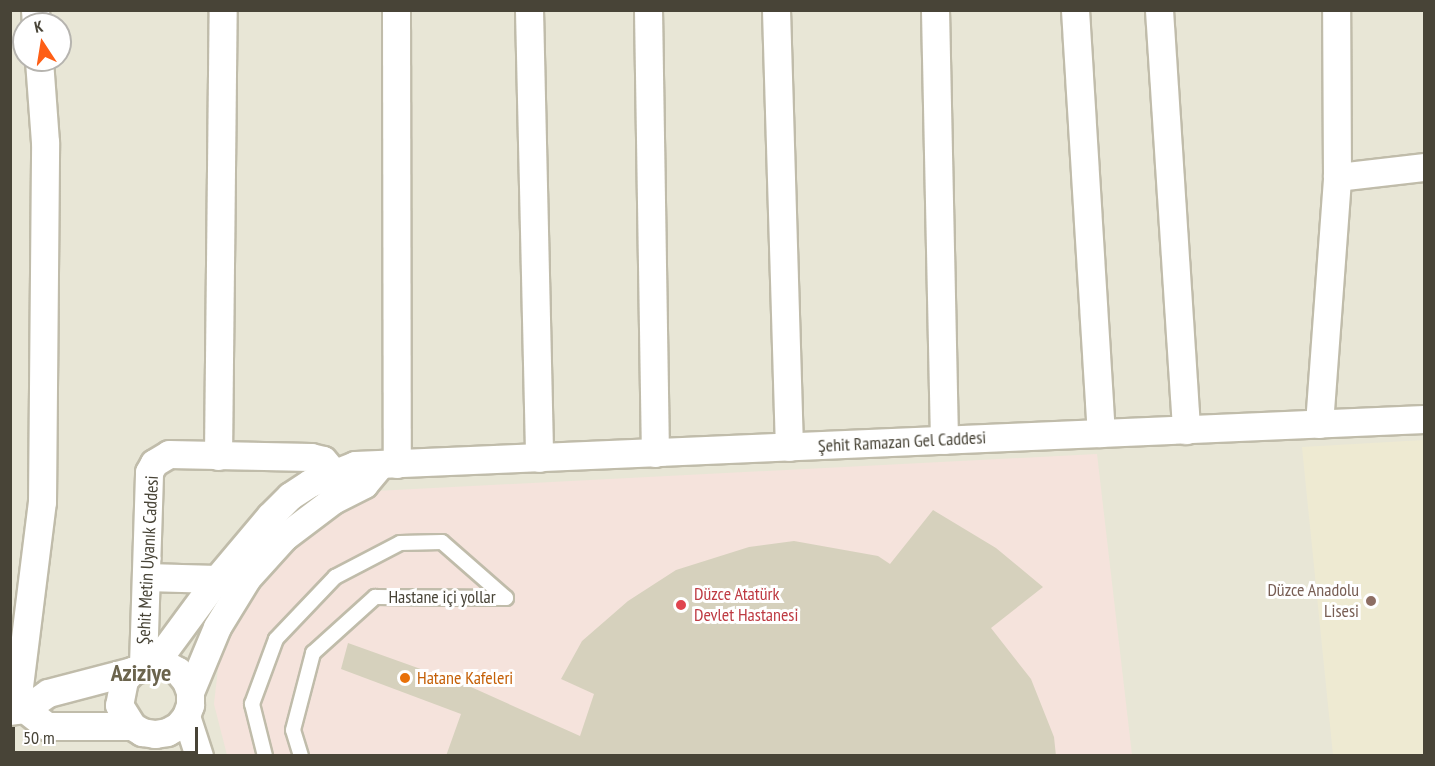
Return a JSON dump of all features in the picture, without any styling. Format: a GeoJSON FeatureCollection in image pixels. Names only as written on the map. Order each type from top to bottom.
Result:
{"type":"FeatureCollection","features":[{"type":"Feature","properties":{"kind":"street"},"geometry":{"type":"LineString","coordinates":[[218,456],[223,10]]}},
{"type":"Feature","properties":{"kind":"street"},"geometry":{"type":"LineString","coordinates":[[17,710],[47,726],[167,732],[188,704],[217,627],[247,578],[265,557],[305,520],[364,484],[388,465],[396,10]]}},
{"type":"Feature","properties":{"kind":"street"},"geometry":{"type":"LineString","coordinates":[[529,10],[539,458]]}},
{"type":"Feature","properties":{"kind":"street"},"geometry":{"type":"LineString","coordinates":[[648,10],[655,453]]}},
{"type":"Feature","properties":{"kind":"street"},"geometry":{"type":"LineString","coordinates":[[776,10],[789,447]]}},
{"type":"Feature","properties":{"kind":"street"},"geometry":{"type":"LineString","coordinates":[[935,10],[944,440]]}},
{"type":"Feature","properties":{"kind":"street"},"geometry":{"type":"LineString","coordinates":[[1075,10],[1101,433]]}},
{"type":"Feature","properties":{"kind":"street"},"geometry":{"type":"LineString","coordinates":[[1159,10],[1186,430]]}},
{"type":"Feature","properties":{"kind":"street"},"geometry":{"type":"LineString","coordinates":[[1319,424],[1337,177],[1336,10]]}},
{"type":"Feature","properties":{"kind":"street"},"geometry":{"type":"LineString","coordinates":[[17,710],[42,502],[45,142],[40,72]]}},
{"type":"Feature","properties":{"kind":"street"},"geometry":{"type":"LineString","coordinates":[[1337,177],[1425,167]]}},
{"type":"Feature","properties":{"kind":"street","name":"Şehit Ramazan Gel Caddesi"},"geometry":{"type":"LineString","coordinates":[[143,666],[290,496],[333,472],[355,465],[1425,419]]}},
{"type":"Feature","properties":{"kind":"street","name":"Şehit Metin Uyanık Caddesi"},"geometry":{"type":"LineString","coordinates":[[143,666],[149,472],[154,463],[169,454],[311,457],[323,460],[333,472]]}},
{"type":"Feature","properties":{"kind":"street"},"geometry":{"type":"LineString","coordinates":[[146,577],[217,579]]}},
{"type":"Feature","properties":{"kind":"street"},"geometry":{"type":"LineString","coordinates":[[17,710],[48,693],[143,666],[167,665],[178,671],[186,681],[188,704],[199,756]]}},
{"type":"Feature","properties":{"kind":"street"},"geometry":{"type":"LineString","coordinates":[[143,666],[124,680],[119,705],[137,729],[165,756]]}},
{"type":"Feature","properties":{"kind":"lane","name":"Hastane içi yollar"},"geometry":{"type":"LineString","coordinates":[[265,756],[252,704],[276,639],[335,578],[400,543],[442,542],[506,598],[375,597],[313,653],[293,730],[301,756]]}},
{"type":"Feature","properties":{"kind":"shaded area"},"geometry":{"type":"Polygon","coordinates":[[[11,11],[1424,11],[1424,755],[11,755],[11,11]]]}},
{"type":"Feature","properties":{"kind":"shaded area","name":"Düzce Anadolu Lisesi"},"geometry":{"type":"Polygon","coordinates":[[[1424,440],[1424,755],[1333,755],[1302,447],[1424,440]]]}},
{"type":"Feature","properties":{"kind":"shaded area","name":"Düzce Atatürk Devlet Hastanesi"},"geometry":{"type":"Polygon","coordinates":[[[1097,454],[1132,755],[227,755],[214,704],[221,642],[274,568],[356,492],[1097,454]]]}},
{"type":"Feature","properties":{"kind":"building","name":"Düzce Atatürk Devlet Hastanesi"},"geometry":{"type":"Polygon","coordinates":[[[933,510],[996,548],[1043,587],[991,628],[1031,679],[1054,737],[1056,756],[446,756],[461,714],[341,669],[348,643],[471,687],[580,736],[594,694],[561,679],[582,641],[628,601],[676,570],[749,547],[794,541],[878,556],[890,564],[933,510]]]}},
{"type":"Feature","properties":{"kind":"place","name":"Düzce Anadolu Lisesi"},"geometry":{"type":"Point","coordinates":[1371,601]}},
{"type":"Feature","properties":{"kind":"place","name":"Düzce Atatürk Devlet Hastanesi"},"geometry":{"type":"Point","coordinates":[681,605]}},
{"type":"Feature","properties":{"kind":"place","name":"Hatane Kafeleri"},"geometry":{"type":"Point","coordinates":[405,678]}},
{"type":"Feature","properties":{"kind":"district","name":"Aziziye"},"geometry":{"type":"Point","coordinates":[141,673]}}]}
